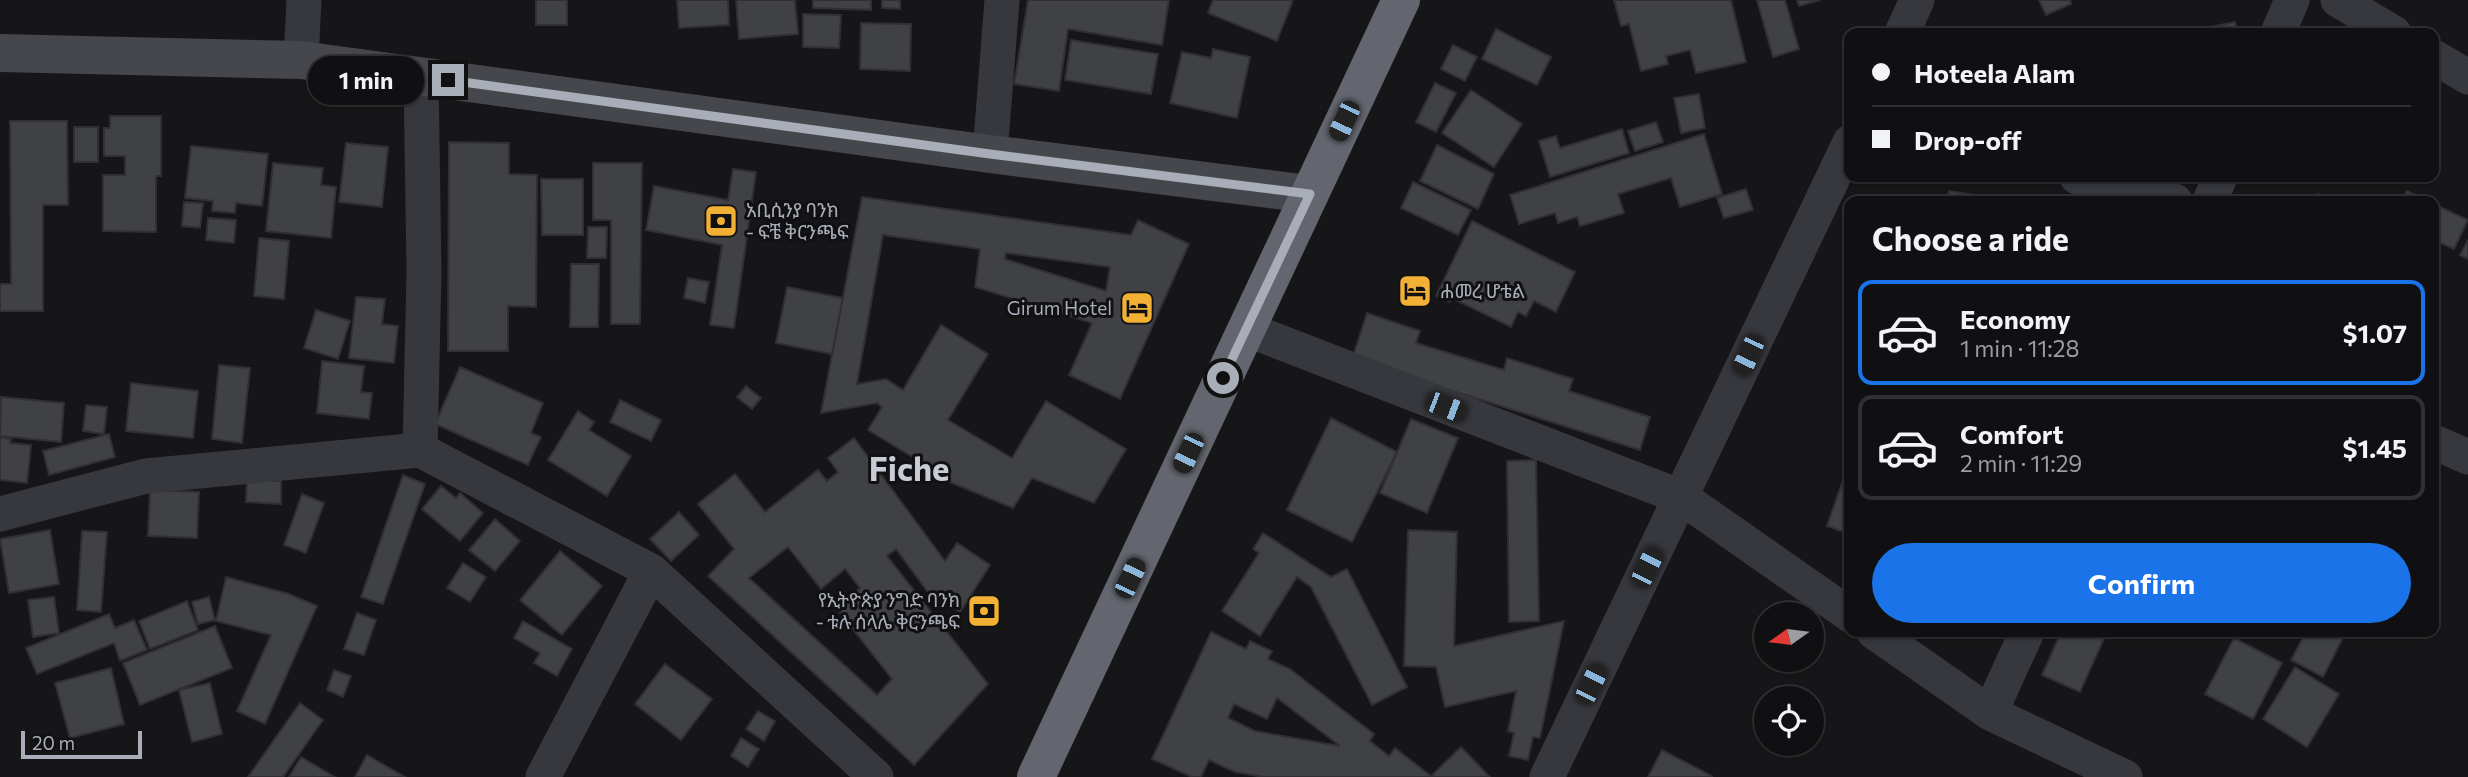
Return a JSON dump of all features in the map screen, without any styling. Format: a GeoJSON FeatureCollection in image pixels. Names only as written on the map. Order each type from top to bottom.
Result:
{"type":"FeatureCollection","features":[{"type":"Feature","properties":{"kind":"highway"},"geometry":{"type":"LineString","coordinates":[[1036,777],[1401,0]]}},
{"type":"Feature","properties":{"kind":"street"},"geometry":{"type":"LineString","coordinates":[[301,60],[304,0]]}},
{"type":"Feature","properties":{"kind":"street"},"geometry":{"type":"LineString","coordinates":[[990,154],[1002,0]]}},
{"type":"Feature","properties":{"kind":"street"},"geometry":{"type":"LineString","coordinates":[[1904,28],[1917,0]]}},
{"type":"Feature","properties":{"kind":"street"},"geometry":{"type":"LineString","coordinates":[[2280,28],[2292,0]]}},
{"type":"Feature","properties":{"kind":"street"},"geometry":{"type":"LineString","coordinates":[[2338,0],[2386,28]]}},
{"type":"Feature","properties":{"kind":"street"},"geometry":{"type":"LineString","coordinates":[[0,53],[301,60],[990,154],[1310,194]]}},
{"type":"Feature","properties":{"kind":"street"},"geometry":{"type":"LineString","coordinates":[[2439,60],[2468,77]]}},
{"type":"Feature","properties":{"kind":"street"},"geometry":{"type":"LineString","coordinates":[[420,450],[424,272],[421,76]]}},
{"type":"Feature","properties":{"kind":"street"},"geometry":{"type":"LineString","coordinates":[[1547,777],[1844,155]]}},
{"type":"Feature","properties":{"kind":"street"},"geometry":{"type":"LineString","coordinates":[[2097,182],[2155,196]]}},
{"type":"Feature","properties":{"kind":"street"},"geometry":{"type":"LineString","coordinates":[[1246,328],[1681,497],[1844,611]]}},
{"type":"Feature","properties":{"kind":"street"},"geometry":{"type":"LineString","coordinates":[[2439,444],[2468,457]]}},
{"type":"Feature","properties":{"kind":"street"},"geometry":{"type":"LineString","coordinates":[[0,514],[146,476],[420,450],[651,572],[876,777]]}},
{"type":"Feature","properties":{"kind":"street"},"geometry":{"type":"LineString","coordinates":[[543,777],[651,572]]}},
{"type":"Feature","properties":{"kind":"street"},"geometry":{"type":"LineString","coordinates":[[1881,637],[1990,713],[2125,777]]}},
{"type":"Feature","properties":{"kind":"street"},"geometry":{"type":"LineString","coordinates":[[1990,713],[2025,637]]}},
{"type":"Feature","properties":{"kind":"building"},"geometry":{"type":"Polygon","coordinates":[[[536,0],[567,0],[567,25],[536,25],[536,0]]]}},
{"type":"Feature","properties":{"kind":"building"},"geometry":{"type":"Polygon","coordinates":[[[677,0],[728,0],[729,25],[679,28],[677,0]]]}},
{"type":"Feature","properties":{"kind":"building"},"geometry":{"type":"Polygon","coordinates":[[[736,0],[795,0],[798,34],[739,39],[736,0]]]}},
{"type":"Feature","properties":{"kind":"building"},"geometry":{"type":"Polygon","coordinates":[[[813,0],[871,0],[871,10],[813,8],[813,0]]]}},
{"type":"Feature","properties":{"kind":"building"},"geometry":{"type":"Polygon","coordinates":[[[882,0],[900,0],[900,9],[882,8],[882,0]]]}},
{"type":"Feature","properties":{"kind":"building"},"geometry":{"type":"Polygon","coordinates":[[[1028,0],[1169,0],[1162,45],[1068,29],[1059,91],[1014,84],[1028,0]]]}},
{"type":"Feature","properties":{"kind":"building"},"geometry":{"type":"Polygon","coordinates":[[[1213,0],[1293,0],[1277,41],[1208,13],[1213,0]]]}},
{"type":"Feature","properties":{"kind":"building"},"geometry":{"type":"Polygon","coordinates":[[[1614,0],[1731,0],[1746,62],[1696,73],[1690,50],[1666,56],[1668,64],[1641,71],[1629,24],[1621,26],[1614,0]]]}},
{"type":"Feature","properties":{"kind":"building"},"geometry":{"type":"Polygon","coordinates":[[[1757,0],[1785,0],[1799,49],[1773,57],[1757,0]]]}},
{"type":"Feature","properties":{"kind":"building"},"geometry":{"type":"Polygon","coordinates":[[[1797,0],[1820,0],[1799,6],[1797,0]]]}},
{"type":"Feature","properties":{"kind":"building"},"geometry":{"type":"Polygon","coordinates":[[[2039,0],[2070,0],[2071,4],[2046,15],[2039,0]]]}},
{"type":"Feature","properties":{"kind":"building"},"geometry":{"type":"Polygon","coordinates":[[[803,14],[841,15],[839,48],[803,47],[803,14]]]}},
{"type":"Feature","properties":{"kind":"building"},"geometry":{"type":"Polygon","coordinates":[[[2235,22],[2236,28],[2206,28],[2235,22]]]}},
{"type":"Feature","properties":{"kind":"building"},"geometry":{"type":"Polygon","coordinates":[[[861,23],[911,24],[910,71],[860,69],[861,23]]]}},
{"type":"Feature","properties":{"kind":"building"},"geometry":{"type":"Polygon","coordinates":[[[1496,29],[1551,57],[1537,85],[1482,59],[1496,29]]]}},
{"type":"Feature","properties":{"kind":"building"},"geometry":{"type":"Polygon","coordinates":[[[1071,40],[1158,54],[1151,94],[1065,80],[1071,40]]]}},
{"type":"Feature","properties":{"kind":"building"},"geometry":{"type":"Polygon","coordinates":[[[1453,45],[1477,57],[1465,81],[1441,69],[1453,45]]]}},
{"type":"Feature","properties":{"kind":"building"},"geometry":{"type":"Polygon","coordinates":[[[1213,49],[1250,57],[1237,118],[1170,103],[1182,52],[1211,58],[1213,49]]]}},
{"type":"Feature","properties":{"kind":"building"},"geometry":{"type":"Polygon","coordinates":[[[1435,83],[1456,93],[1436,132],[1416,122],[1435,83]]]}},
{"type":"Feature","properties":{"kind":"building"},"geometry":{"type":"Polygon","coordinates":[[[1471,90],[1522,124],[1494,167],[1442,133],[1471,90]]]}},
{"type":"Feature","properties":{"kind":"building"},"geometry":{"type":"Polygon","coordinates":[[[1699,94],[1705,128],[1681,133],[1674,98],[1699,94]]]}},
{"type":"Feature","properties":{"kind":"building"},"geometry":{"type":"Polygon","coordinates":[[[110,116],[161,116],[161,176],[156,176],[156,232],[103,231],[103,175],[125,175],[125,156],[104,156],[104,128],[110,128],[110,116]]]}},
{"type":"Feature","properties":{"kind":"building"},"geometry":{"type":"Polygon","coordinates":[[[10,121],[67,121],[68,205],[43,205],[43,311],[0,311],[0,284],[11,284],[10,121]]]}},
{"type":"Feature","properties":{"kind":"building"},"geometry":{"type":"Polygon","coordinates":[[[1656,122],[1663,142],[1635,151],[1628,131],[1656,122]]]}},
{"type":"Feature","properties":{"kind":"building"},"geometry":{"type":"Polygon","coordinates":[[[74,127],[98,127],[98,162],[74,162],[74,127]]]}},
{"type":"Feature","properties":{"kind":"building"},"geometry":{"type":"Polygon","coordinates":[[[1622,129],[1629,153],[1550,177],[1539,141],[1556,136],[1560,148],[1622,129]]]}},
{"type":"Feature","properties":{"kind":"building"},"geometry":{"type":"Polygon","coordinates":[[[1704,134],[1722,194],[1680,207],[1671,178],[1618,194],[1624,213],[1580,226],[1577,217],[1558,223],[1555,213],[1519,224],[1510,195],[1704,134]]]}},
{"type":"Feature","properties":{"kind":"building"},"geometry":{"type":"Polygon","coordinates":[[[449,142],[509,143],[509,174],[537,175],[536,307],[508,306],[508,351],[448,351],[449,142]]]}},
{"type":"Feature","properties":{"kind":"building"},"geometry":{"type":"Polygon","coordinates":[[[346,143],[388,147],[382,207],[339,202],[346,143]]]}},
{"type":"Feature","properties":{"kind":"building"},"geometry":{"type":"Polygon","coordinates":[[[1437,145],[1494,174],[1478,209],[1420,181],[1437,145]]]}},
{"type":"Feature","properties":{"kind":"building"},"geometry":{"type":"Polygon","coordinates":[[[191,146],[268,154],[262,206],[236,203],[235,213],[212,211],[213,201],[185,198],[191,146]]]}},
{"type":"Feature","properties":{"kind":"building"},"geometry":{"type":"Polygon","coordinates":[[[273,163],[323,168],[321,185],[336,187],[331,238],[266,231],[273,163]]]}},
{"type":"Feature","properties":{"kind":"building"},"geometry":{"type":"Polygon","coordinates":[[[593,163],[642,163],[640,324],[611,324],[611,220],[593,220],[593,163]]]}},
{"type":"Feature","properties":{"kind":"building"},"geometry":{"type":"Polygon","coordinates":[[[733,169],[756,172],[734,328],[710,325],[722,245],[646,230],[654,186],[728,200],[733,169]]]}},
{"type":"Feature","properties":{"kind":"building"},"geometry":{"type":"Polygon","coordinates":[[[541,179],[583,179],[583,235],[542,235],[541,179]]]}},
{"type":"Feature","properties":{"kind":"building"},"geometry":{"type":"Polygon","coordinates":[[[1413,182],[1471,210],[1458,235],[1401,208],[1413,182]]]}},
{"type":"Feature","properties":{"kind":"building"},"geometry":{"type":"Polygon","coordinates":[[[1746,189],[1753,210],[1724,218],[1717,198],[1746,189]]]}},
{"type":"Feature","properties":{"kind":"building"},"geometry":{"type":"Polygon","coordinates":[[[1949,191],[1980,196],[1948,196],[1949,191]]]}},
{"type":"Feature","properties":{"kind":"building"},"geometry":{"type":"Polygon","coordinates":[[[2407,191],[2418,196],[2404,196],[2407,191]]]}},
{"type":"Feature","properties":{"kind":"building"},"geometry":{"type":"Polygon","coordinates":[[[862,197],[1131,235],[1138,220],[1189,244],[1120,399],[1069,375],[1092,323],[975,287],[980,249],[883,235],[857,384],[886,379],[903,390],[941,325],[988,354],[948,420],[1012,458],[1046,401],[1126,449],[1094,503],[1032,478],[1013,508],[925,472],[929,467],[868,430],[882,407],[877,403],[821,413],[862,197]],[[1006,253],[1005,259],[1106,291],[1110,267],[1006,253]]]}},
{"type":"Feature","properties":{"kind":"building"},"geometry":{"type":"Polygon","coordinates":[[[184,202],[203,203],[200,228],[182,226],[184,202]]]}},
{"type":"Feature","properties":{"kind":"building"},"geometry":{"type":"Polygon","coordinates":[[[2439,206],[2468,220],[2454,249],[2439,242],[2439,206]]]}},
{"type":"Feature","properties":{"kind":"building"},"geometry":{"type":"Polygon","coordinates":[[[208,218],[236,220],[234,243],[206,240],[208,218]]]}},
{"type":"Feature","properties":{"kind":"building"},"geometry":{"type":"Polygon","coordinates":[[[1472,221],[1575,272],[1556,312],[1534,301],[1526,316],[1518,312],[1511,327],[1452,298],[1450,302],[1436,296],[1472,221]]]}},
{"type":"Feature","properties":{"kind":"building"},"geometry":{"type":"Polygon","coordinates":[[[588,227],[607,227],[606,258],[587,258],[588,227]]]}},
{"type":"Feature","properties":{"kind":"building"},"geometry":{"type":"Polygon","coordinates":[[[259,238],[289,241],[284,299],[254,296],[259,238]]]}},
{"type":"Feature","properties":{"kind":"building"},"geometry":{"type":"Polygon","coordinates":[[[2468,240],[2468,259],[2460,255],[2468,240]]]}},
{"type":"Feature","properties":{"kind":"building"},"geometry":{"type":"Polygon","coordinates":[[[571,264],[599,264],[598,327],[570,327],[571,264]]]}},
{"type":"Feature","properties":{"kind":"building"},"geometry":{"type":"Polygon","coordinates":[[[688,278],[709,282],[705,303],[684,298],[688,278]]]}},
{"type":"Feature","properties":{"kind":"building"},"geometry":{"type":"Polygon","coordinates":[[[787,287],[843,298],[832,354],[776,343],[787,287]]]}},
{"type":"Feature","properties":{"kind":"building"},"geometry":{"type":"Polygon","coordinates":[[[356,297],[385,299],[382,324],[398,326],[394,363],[349,358],[356,297]]]}},
{"type":"Feature","properties":{"kind":"building"},"geometry":{"type":"Polygon","coordinates":[[[316,310],[350,321],[338,359],[304,348],[316,310]]]}},
{"type":"Feature","properties":{"kind":"building"},"geometry":{"type":"Polygon","coordinates":[[[1367,313],[1420,331],[1416,343],[1504,370],[1507,358],[1573,379],[1569,391],[1650,417],[1640,450],[1352,359],[1367,313]]]}},
{"type":"Feature","properties":{"kind":"building"},"geometry":{"type":"Polygon","coordinates":[[[322,361],[364,366],[361,392],[372,393],[369,419],[317,413],[322,361]]]}},
{"type":"Feature","properties":{"kind":"building"},"geometry":{"type":"Polygon","coordinates":[[[219,365],[250,368],[242,443],[212,439],[219,365]]]}},
{"type":"Feature","properties":{"kind":"building"},"geometry":{"type":"Polygon","coordinates":[[[460,367],[543,403],[531,433],[541,437],[528,465],[435,424],[460,367]]]}},
{"type":"Feature","properties":{"kind":"building"},"geometry":{"type":"Polygon","coordinates":[[[131,383],[198,391],[193,438],[126,431],[131,383]]]}},
{"type":"Feature","properties":{"kind":"building"},"geometry":{"type":"Polygon","coordinates":[[[746,386],[761,398],[752,409],[737,397],[746,386]]]}},
{"type":"Feature","properties":{"kind":"building"},"geometry":{"type":"Polygon","coordinates":[[[1,397],[64,403],[61,442],[0,436],[1,397]]]}},
{"type":"Feature","properties":{"kind":"building"},"geometry":{"type":"Polygon","coordinates":[[[620,400],[661,420],[651,441],[610,422],[620,400]]]}},
{"type":"Feature","properties":{"kind":"building"},"geometry":{"type":"Polygon","coordinates":[[[86,405],[107,407],[104,434],[83,431],[86,405]]]}},
{"type":"Feature","properties":{"kind":"building"},"geometry":{"type":"Polygon","coordinates":[[[578,411],[594,422],[589,430],[631,456],[607,496],[548,460],[578,411]]]}},
{"type":"Feature","properties":{"kind":"building"},"geometry":{"type":"Polygon","coordinates":[[[1331,418],[1397,452],[1352,542],[1287,510],[1331,418]]]}},
{"type":"Feature","properties":{"kind":"building"},"geometry":{"type":"Polygon","coordinates":[[[1411,419],[1458,438],[1427,513],[1380,493],[1411,419]]]}},
{"type":"Feature","properties":{"kind":"building"},"geometry":{"type":"Polygon","coordinates":[[[109,434],[115,457],[49,475],[43,451],[109,434]]]}},
{"type":"Feature","properties":{"kind":"building"},"geometry":{"type":"Polygon","coordinates":[[[0,437],[11,439],[10,443],[31,445],[27,483],[0,480],[0,437]]]}},
{"type":"Feature","properties":{"kind":"building"},"geometry":{"type":"Polygon","coordinates":[[[854,438],[945,561],[957,543],[990,565],[960,612],[927,591],[896,549],[887,556],[988,684],[914,765],[708,576],[734,549],[698,504],[735,474],[765,512],[818,470],[827,481],[838,472],[828,458],[854,438]],[[788,547],[749,578],[877,695],[892,679],[836,608],[860,588],[845,569],[821,589],[788,547]]]}},
{"type":"Feature","properties":{"kind":"building"},"geometry":{"type":"Polygon","coordinates":[[[1536,460],[1539,621],[1509,622],[1507,461],[1536,460]]]}},
{"type":"Feature","properties":{"kind":"building"},"geometry":{"type":"Polygon","coordinates":[[[403,475],[425,484],[383,604],[361,597],[403,475]]]}},
{"type":"Feature","properties":{"kind":"building"},"geometry":{"type":"Polygon","coordinates":[[[247,480],[281,481],[281,504],[246,502],[247,480]]]}},
{"type":"Feature","properties":{"kind":"building"},"geometry":{"type":"Polygon","coordinates":[[[1842,483],[1844,484],[1844,532],[1827,526],[1842,483]]]}},
{"type":"Feature","properties":{"kind":"building"},"geometry":{"type":"Polygon","coordinates":[[[441,486],[456,498],[460,493],[483,513],[460,541],[422,509],[441,486]]]}},
{"type":"Feature","properties":{"kind":"building"},"geometry":{"type":"Polygon","coordinates":[[[150,490],[199,492],[197,538],[148,536],[150,490]]]}},
{"type":"Feature","properties":{"kind":"building"},"geometry":{"type":"Polygon","coordinates":[[[302,494],[324,503],[306,553],[284,545],[302,494]]]}},
{"type":"Feature","properties":{"kind":"building"},"geometry":{"type":"Polygon","coordinates":[[[679,512],[699,535],[671,561],[650,539],[679,512]]]}},
{"type":"Feature","properties":{"kind":"building"},"geometry":{"type":"Polygon","coordinates":[[[495,519],[520,541],[495,571],[469,550],[495,519]]]}},
{"type":"Feature","properties":{"kind":"building"},"geometry":{"type":"Polygon","coordinates":[[[50,530],[59,584],[9,593],[0,539],[50,530]]]}},
{"type":"Feature","properties":{"kind":"building"},"geometry":{"type":"Polygon","coordinates":[[[1408,530],[1457,532],[1454,646],[1564,621],[1540,738],[1533,737],[1528,760],[1509,756],[1514,733],[1508,731],[1516,691],[1445,707],[1436,667],[1404,666],[1408,530]]]}},
{"type":"Feature","properties":{"kind":"building"},"geometry":{"type":"Polygon","coordinates":[[[82,531],[107,532],[101,612],[77,610],[82,531]]]}},
{"type":"Feature","properties":{"kind":"building"},"geometry":{"type":"Polygon","coordinates":[[[1263,533],[1331,577],[1347,569],[1407,687],[1372,705],[1311,587],[1297,577],[1260,636],[1222,611],[1259,553],[1253,549],[1263,533]]]}},
{"type":"Feature","properties":{"kind":"building"},"geometry":{"type":"Polygon","coordinates":[[[560,551],[602,586],[562,635],[520,600],[560,551]]]}},
{"type":"Feature","properties":{"kind":"building"},"geometry":{"type":"Polygon","coordinates":[[[463,563],[486,577],[470,602],[447,588],[463,563]]]}},
{"type":"Feature","properties":{"kind":"building"},"geometry":{"type":"Polygon","coordinates":[[[226,577],[289,594],[317,606],[265,724],[237,711],[271,635],[216,621],[226,577]]]}},
{"type":"Feature","properties":{"kind":"building"},"geometry":{"type":"Polygon","coordinates":[[[54,597],[59,633],[33,637],[28,600],[54,597]]]}},
{"type":"Feature","properties":{"kind":"building"},"geometry":{"type":"Polygon","coordinates":[[[209,597],[215,620],[198,624],[192,602],[209,597]]]}},
{"type":"Feature","properties":{"kind":"building"},"geometry":{"type":"Polygon","coordinates":[[[187,601],[198,630],[150,649],[139,621],[187,601]]]}},
{"type":"Feature","properties":{"kind":"building"},"geometry":{"type":"Polygon","coordinates":[[[357,613],[376,620],[364,655],[344,649],[357,613]]]}},
{"type":"Feature","properties":{"kind":"building"},"geometry":{"type":"Polygon","coordinates":[[[109,614],[115,628],[134,620],[147,650],[120,661],[114,643],[37,674],[26,648],[109,614]]]}},
{"type":"Feature","properties":{"kind":"building"},"geometry":{"type":"Polygon","coordinates":[[[523,621],[572,649],[557,676],[534,663],[540,653],[514,638],[523,621]]]}},
{"type":"Feature","properties":{"kind":"building"},"geometry":{"type":"Polygon","coordinates":[[[215,626],[232,668],[140,705],[123,663],[215,626]]]}},
{"type":"Feature","properties":{"kind":"building"},"geometry":{"type":"Polygon","coordinates":[[[1211,632],[1246,649],[1250,641],[1272,651],[1268,659],[1290,669],[1374,734],[1370,741],[1389,756],[1395,748],[1431,776],[1461,747],[1490,777],[1263,777],[1235,772],[1209,760],[1201,777],[1192,777],[1152,759],[1211,632]],[[1277,698],[1267,719],[1234,704],[1228,718],[1255,731],[1340,746],[1277,698]]]}},
{"type":"Feature","properties":{"kind":"building"},"geometry":{"type":"Polygon","coordinates":[[[2059,637],[2105,637],[2080,692],[2042,675],[2059,637]]]}},
{"type":"Feature","properties":{"kind":"building"},"geometry":{"type":"Polygon","coordinates":[[[2303,637],[2343,637],[2323,677],[2291,660],[2303,637]]]}},
{"type":"Feature","properties":{"kind":"building"},"geometry":{"type":"Polygon","coordinates":[[[2234,638],[2282,663],[2253,719],[2205,694],[2234,638]]]}},
{"type":"Feature","properties":{"kind":"building"},"geometry":{"type":"Polygon","coordinates":[[[665,664],[712,699],[681,740],[635,704],[665,664]]]}},
{"type":"Feature","properties":{"kind":"building"},"geometry":{"type":"Polygon","coordinates":[[[2295,667],[2339,694],[2307,747],[2263,719],[2295,667]]]}},
{"type":"Feature","properties":{"kind":"building"},"geometry":{"type":"Polygon","coordinates":[[[111,668],[124,724],[70,738],[55,683],[111,668]]]}},
{"type":"Feature","properties":{"kind":"building"},"geometry":{"type":"Polygon","coordinates":[[[334,670],[351,676],[343,697],[327,690],[334,670]]]}},
{"type":"Feature","properties":{"kind":"building"},"geometry":{"type":"Polygon","coordinates":[[[210,683],[222,734],[192,742],[179,690],[210,683]]]}},
{"type":"Feature","properties":{"kind":"building"},"geometry":{"type":"Polygon","coordinates":[[[300,703],[323,720],[283,777],[248,777],[300,703]]]}},
{"type":"Feature","properties":{"kind":"building"},"geometry":{"type":"Polygon","coordinates":[[[758,711],[775,721],[764,741],[746,729],[758,711]]]}},
{"type":"Feature","properties":{"kind":"building"},"geometry":{"type":"Polygon","coordinates":[[[741,738],[759,749],[748,767],[731,756],[741,738]]]}},
{"type":"Feature","properties":{"kind":"building"},"geometry":{"type":"Polygon","coordinates":[[[1662,750],[1712,776],[1712,777],[1648,777],[1662,750]]]}},
{"type":"Feature","properties":{"kind":"building"},"geometry":{"type":"Polygon","coordinates":[[[367,755],[405,777],[355,777],[367,755]]]}},
{"type":"Feature","properties":{"kind":"building"},"geometry":{"type":"Polygon","coordinates":[[[301,757],[335,777],[289,777],[301,757]]]}},
{"type":"Feature","properties":{"kind":"place","name":"አቢሲንያ ባንክ - ፍቼ ቅርንጫፍ"},"geometry":{"type":"Point","coordinates":[721,221]}},
{"type":"Feature","properties":{"kind":"place","name":"ሐመረ ሆቴል"},"geometry":{"type":"Point","coordinates":[1415,291]}},
{"type":"Feature","properties":{"kind":"place","name":"Girum Hotel"},"geometry":{"type":"Point","coordinates":[1137,308]}},
{"type":"Feature","properties":{"kind":"place","name":"የኢትዮጵያ ንግድ ባንክ - ቱሉ ሰላሌ ቅርንጫፍ"},"geometry":{"type":"Point","coordinates":[984,611]}},
{"type":"Feature","properties":{"kind":"district","name":"Fiche"},"geometry":{"type":"Point","coordinates":[909,469]}},
{"type":"Feature","properties":{"kind":"route"},"geometry":{"type":"LineString","coordinates":[[448,80],[990,154],[1310,194],[1223,378]]}}]}
